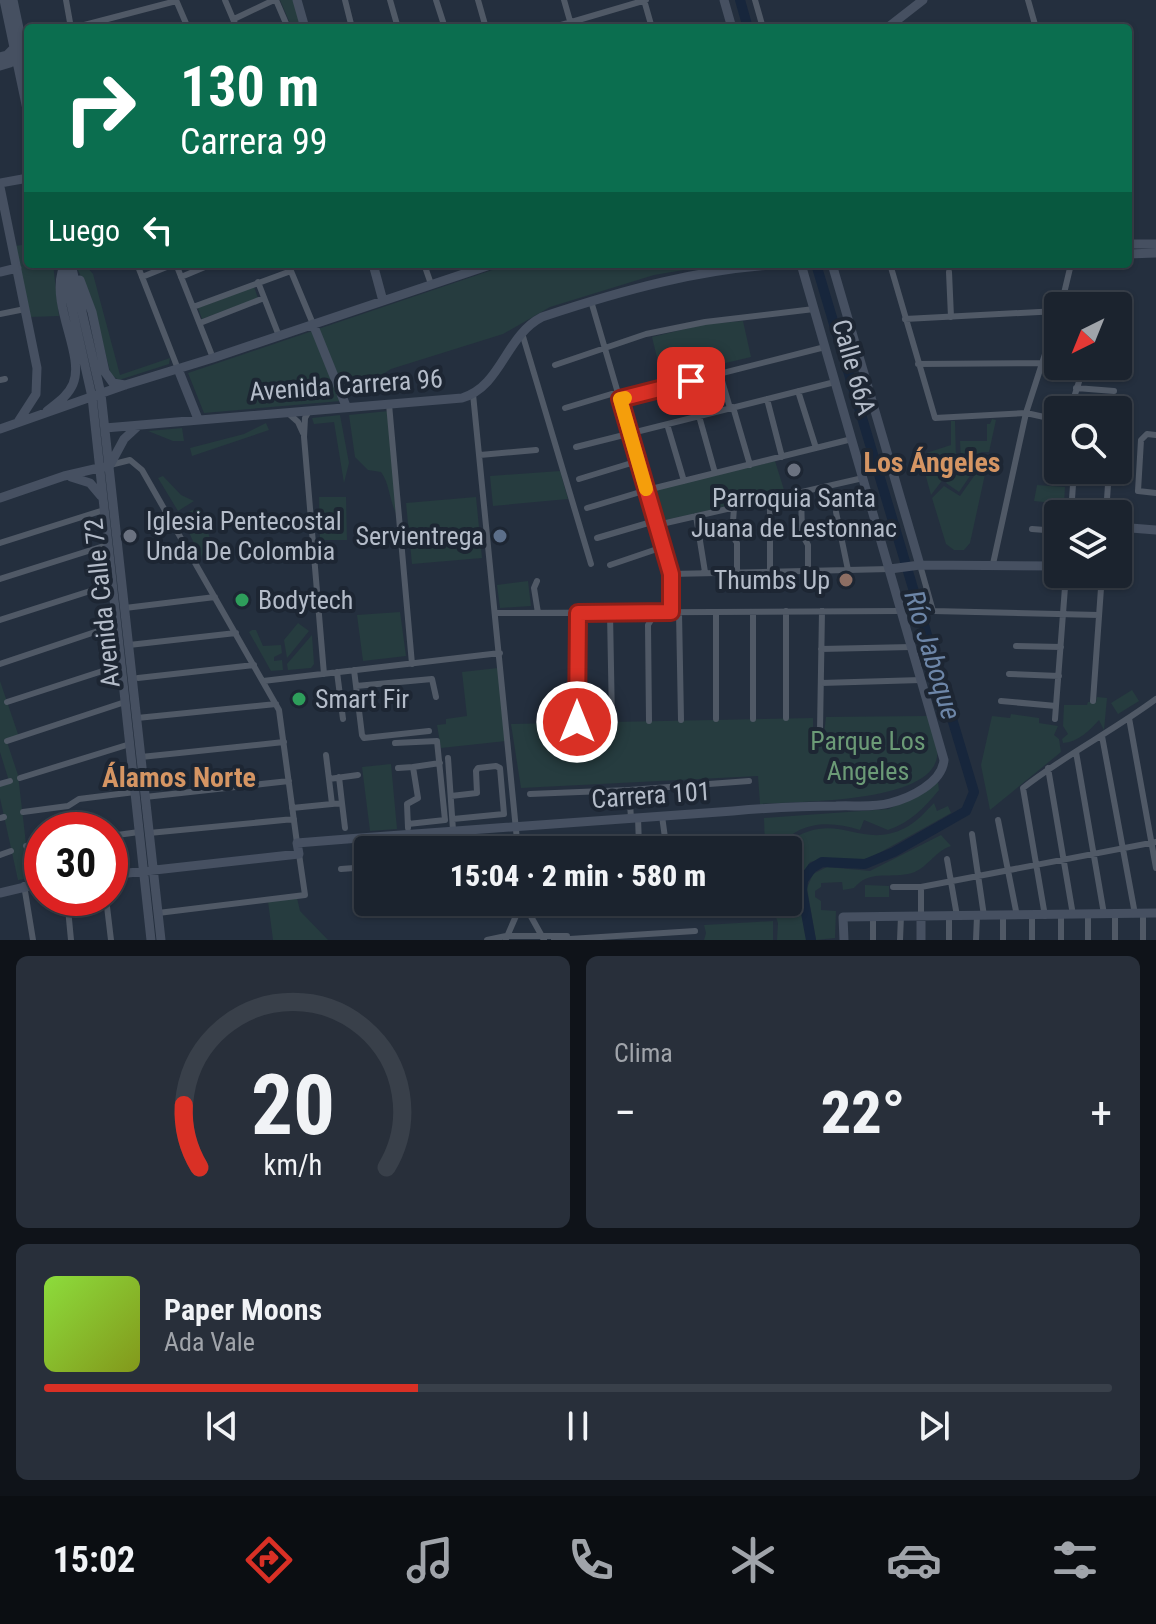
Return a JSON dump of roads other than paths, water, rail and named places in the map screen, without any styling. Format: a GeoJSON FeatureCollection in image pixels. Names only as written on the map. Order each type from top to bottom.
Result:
{"type":"FeatureCollection","features":[{"type":"Feature","properties":{"kind":"main road"},"geometry":{"type":"LineString","coordinates":[[4,0],[24,62]]}},
{"type":"Feature","properties":{"kind":"main road"},"geometry":{"type":"LineString","coordinates":[[13,0],[19,50],[16,59],[24,96]]}},
{"type":"Feature","properties":{"kind":"main road"},"geometry":{"type":"LineString","coordinates":[[297,0],[304,24]]}},
{"type":"Feature","properties":{"kind":"main road"},"geometry":{"type":"LineString","coordinates":[[724,0],[731,24]]}},
{"type":"Feature","properties":{"kind":"main road"},"geometry":{"type":"LineString","coordinates":[[898,24],[923,0]]}},
{"type":"Feature","properties":{"kind":"main road"},"geometry":{"type":"LineString","coordinates":[[0,57],[19,50]]}},
{"type":"Feature","properties":{"kind":"main road"},"geometry":{"type":"LineString","coordinates":[[0,66],[16,59]]}},
{"type":"Feature","properties":{"kind":"main road"},"geometry":{"type":"LineString","coordinates":[[16,424],[30,405],[37,386],[37,368],[17,268],[4,231],[0,189],[24,180]]}},
{"type":"Feature","properties":{"kind":"main road"},"geometry":{"type":"LineString","coordinates":[[1132,253],[1156,241]]}},
{"type":"Feature","properties":{"kind":"main road"},"geometry":{"type":"LineString","coordinates":[[1132,245],[1156,255]]}},
{"type":"Feature","properties":{"kind":"main road"},"geometry":{"type":"LineString","coordinates":[[0,272],[17,268]]}},
{"type":"Feature","properties":{"kind":"main road"},"geometry":{"type":"LineString","coordinates":[[39,417],[65,396],[76,374],[60,293],[66,268]]}},
{"type":"Feature","properties":{"kind":"main road","name":"Avenida Calle 72"},"geometry":{"type":"LineString","coordinates":[[68,268],[105,428],[102,497],[130,744],[140,795],[151,940]]}},
{"type":"Feature","properties":{"kind":"main road"},"geometry":{"type":"LineString","coordinates":[[69,268],[89,301],[105,372],[113,383],[125,385]]}},
{"type":"Feature","properties":{"kind":"main road"},"geometry":{"type":"LineString","coordinates":[[374,268],[383,301]]}},
{"type":"Feature","properties":{"kind":"main road","name":"Avenida Carrera 96"},"geometry":{"type":"LineString","coordinates":[[0,429],[383,301],[467,268]]}},
{"type":"Feature","properties":{"kind":"main road","name":"Avenida Carrera 96"},"geometry":{"type":"LineString","coordinates":[[105,428],[462,398],[473,394],[492,378],[522,332],[542,317],[655,282],[698,273],[747,268]]}},
{"type":"Feature","properties":{"kind":"main road","name":"Calle 66A"},"geometry":{"type":"LineString","coordinates":[[802,268],[892,568],[900,611],[944,760]]}},
{"type":"Feature","properties":{"kind":"main road","name":"Calle 66A"},"geometry":{"type":"LineString","coordinates":[[833,268],[915,565]]}},
{"type":"Feature","properties":{"kind":"main road"},"geometry":{"type":"LineString","coordinates":[[313,324],[346,406]]}},
{"type":"Feature","properties":{"kind":"main road"},"geometry":{"type":"LineString","coordinates":[[178,369],[198,419]]}},
{"type":"Feature","properties":{"kind":"main road","name":"Avenida Calle 72"},"geometry":{"type":"LineString","coordinates":[[96,396],[125,608],[141,757],[140,795]]}},
{"type":"Feature","properties":{"kind":"main road"},"geometry":{"type":"LineString","coordinates":[[0,498],[105,466],[124,439],[139,425]]}},
{"type":"Feature","properties":{"kind":"main road"},"geometry":{"type":"LineString","coordinates":[[64,476],[87,481],[102,497]]}},
{"type":"Feature","properties":{"kind":"main road"},"geometry":{"type":"LineString","coordinates":[[1132,528],[1156,530]]}},
{"type":"Feature","properties":{"kind":"main road"},"geometry":{"type":"LineString","coordinates":[[892,568],[915,565],[1044,566]]}},
{"type":"Feature","properties":{"kind":"main road","name":"Carrera 101"},"geometry":{"type":"LineString","coordinates":[[128,873],[408,829],[421,833],[453,824],[516,825],[889,804],[925,787],[942,770],[944,760]]}},
{"type":"Feature","properties":{"kind":"main road","name":"Avenida Calle 72"},"geometry":{"type":"LineString","coordinates":[[148,870],[161,940]]}},
{"type":"Feature","properties":{"kind":"main road"},"geometry":{"type":"LineString","coordinates":[[0,893],[24,885]]}},
{"type":"Feature","properties":{"kind":"main road"},"geometry":{"type":"LineString","coordinates":[[844,940],[843,913],[873,917],[1156,913]]}},
{"type":"Feature","properties":{"kind":"main road"},"geometry":{"type":"LineString","coordinates":[[921,916],[921,940]]}},
{"type":"Feature","properties":{"kind":"street"},"geometry":{"type":"LineString","coordinates":[[66,0],[71,24]]}},
{"type":"Feature","properties":{"kind":"street"},"geometry":{"type":"LineString","coordinates":[[87,24],[176,0],[186,24]]}},
{"type":"Feature","properties":{"kind":"street"},"geometry":{"type":"LineString","coordinates":[[225,0],[235,22],[275,0],[286,24]]}},
{"type":"Feature","properties":{"kind":"street"},"geometry":{"type":"LineString","coordinates":[[345,0],[351,24]]}},
{"type":"Feature","properties":{"kind":"street"},"geometry":{"type":"LineString","coordinates":[[390,0],[397,24]]}},
{"type":"Feature","properties":{"kind":"street"},"geometry":{"type":"LineString","coordinates":[[436,0],[444,24]]}},
{"type":"Feature","properties":{"kind":"street"},"geometry":{"type":"LineString","coordinates":[[478,0],[485,24]]}},
{"type":"Feature","properties":{"kind":"street"},"geometry":{"type":"LineString","coordinates":[[564,0],[571,24]]}},
{"type":"Feature","properties":{"kind":"street"},"geometry":{"type":"LineString","coordinates":[[574,24],[645,0],[651,24]]}},
{"type":"Feature","properties":{"kind":"street"},"geometry":{"type":"LineString","coordinates":[[755,0],[762,24]]}},
{"type":"Feature","properties":{"kind":"street"},"geometry":{"type":"LineString","coordinates":[[1028,0],[1035,24]]}},
{"type":"Feature","properties":{"kind":"street"},"geometry":{"type":"LineString","coordinates":[[139,268],[163,338],[178,369]]}},
{"type":"Feature","properties":{"kind":"street"},"geometry":{"type":"LineString","coordinates":[[142,277],[165,268]]}},
{"type":"Feature","properties":{"kind":"street"},"geometry":{"type":"LineString","coordinates":[[177,268],[213,358]]}},
{"type":"Feature","properties":{"kind":"street"},"geometry":{"type":"LineString","coordinates":[[181,277],[202,268]]}},
{"type":"Feature","properties":{"kind":"street"},"geometry":{"type":"LineString","coordinates":[[193,307],[289,268],[313,324]]}},
{"type":"Feature","properties":{"kind":"street"},"geometry":{"type":"LineString","coordinates":[[425,268],[431,284]]}},
{"type":"Feature","properties":{"kind":"street"},"geometry":{"type":"LineString","coordinates":[[891,268],[935,418],[1026,413],[1044,417]]}},
{"type":"Feature","properties":{"kind":"street"},"geometry":{"type":"LineString","coordinates":[[1064,292],[1070,268]]}},
{"type":"Feature","properties":{"kind":"street"},"geometry":{"type":"LineString","coordinates":[[949,272],[951,317]]}},
{"type":"Feature","properties":{"kind":"street"},"geometry":{"type":"LineString","coordinates":[[258,282],[279,336]]}},
{"type":"Feature","properties":{"kind":"street"},"geometry":{"type":"LineString","coordinates":[[200,323],[264,298]]}},
{"type":"Feature","properties":{"kind":"street"},"geometry":{"type":"LineString","coordinates":[[591,301],[671,574],[671,612]]}},
{"type":"Feature","properties":{"kind":"street"},"geometry":{"type":"LineString","coordinates":[[0,314],[25,309]]}},
{"type":"Feature","properties":{"kind":"street"},"geometry":{"type":"LineString","coordinates":[[555,365],[646,334],[705,322],[814,309]]}},
{"type":"Feature","properties":{"kind":"street"},"geometry":{"type":"LineString","coordinates":[[905,319],[1044,312]]}},
{"type":"Feature","properties":{"kind":"street"},"geometry":{"type":"LineString","coordinates":[[522,332],[591,564]]}},
{"type":"Feature","properties":{"kind":"street"},"geometry":{"type":"LineString","coordinates":[[565,408],[825,347]]}},
{"type":"Feature","properties":{"kind":"street"},"geometry":{"type":"LineString","coordinates":[[993,564],[1026,413],[1044,357]]}},
{"type":"Feature","properties":{"kind":"street"},"geometry":{"type":"LineString","coordinates":[[918,364],[1042,363]]}},
{"type":"Feature","properties":{"kind":"street"},"geometry":{"type":"LineString","coordinates":[[720,374],[750,465]]}},
{"type":"Feature","properties":{"kind":"street"},"geometry":{"type":"LineString","coordinates":[[1074,396],[1079,380]]}},
{"type":"Feature","properties":{"kind":"street"},"geometry":{"type":"LineString","coordinates":[[576,447],[835,382]]}},
{"type":"Feature","properties":{"kind":"street"},"geometry":{"type":"LineString","coordinates":[[1076,388],[1114,391]]}},
{"type":"Feature","properties":{"kind":"street"},"geometry":{"type":"LineString","coordinates":[[798,391],[816,448]]}},
{"type":"Feature","properties":{"kind":"street"},"geometry":{"type":"LineString","coordinates":[[473,394],[517,836]]}},
{"type":"Feature","properties":{"kind":"street"},"geometry":{"type":"LineString","coordinates":[[767,399],[782,457]]}},
{"type":"Feature","properties":{"kind":"street"},"geometry":{"type":"LineString","coordinates":[[389,403],[412,664]]}},
{"type":"Feature","properties":{"kind":"street"},"geometry":{"type":"LineString","coordinates":[[311,409],[305,418],[304,437],[324,674]]}},
{"type":"Feature","properties":{"kind":"street"},"geometry":{"type":"LineString","coordinates":[[284,411],[296,418],[304,437]]}},
{"type":"Feature","properties":{"kind":"street"},"geometry":{"type":"LineString","coordinates":[[699,416],[715,473]]}},
{"type":"Feature","properties":{"kind":"street"},"geometry":{"type":"LineString","coordinates":[[667,424],[684,481]]}},
{"type":"Feature","properties":{"kind":"street"},"geometry":{"type":"LineString","coordinates":[[1156,435],[1147,434],[1141,440],[1138,491],[1156,493]]}},
{"type":"Feature","properties":{"kind":"street"},"geometry":{"type":"LineString","coordinates":[[587,508],[852,439]]}},
{"type":"Feature","properties":{"kind":"street"},"geometry":{"type":"LineString","coordinates":[[480,455],[536,450]]}},
{"type":"Feature","properties":{"kind":"street"},"geometry":{"type":"LineString","coordinates":[[105,466],[130,460],[142,470],[276,704],[305,895],[158,913]]}},
{"type":"Feature","properties":{"kind":"street"},"geometry":{"type":"LineString","coordinates":[[579,479],[638,461]]}},
{"type":"Feature","properties":{"kind":"street"},"geometry":{"type":"LineString","coordinates":[[597,538],[863,478]]}},
{"type":"Feature","properties":{"kind":"street"},"geometry":{"type":"LineString","coordinates":[[801,492],[802,534],[808,545],[808,572]]}},
{"type":"Feature","properties":{"kind":"street"},"geometry":{"type":"LineString","coordinates":[[770,499],[770,571]]}},
{"type":"Feature","properties":{"kind":"street"},"geometry":{"type":"LineString","coordinates":[[734,508],[732,535],[737,543],[737,572]]}},
{"type":"Feature","properties":{"kind":"street"},"geometry":{"type":"LineString","coordinates":[[0,543],[104,510]]}},
{"type":"Feature","properties":{"kind":"street"},"geometry":{"type":"LineString","coordinates":[[836,512],[848,570]]}},
{"type":"Feature","properties":{"kind":"street"},"geometry":{"type":"LineString","coordinates":[[696,516],[705,572]]}},
{"type":"Feature","properties":{"kind":"street"},"geometry":{"type":"LineString","coordinates":[[1032,529],[1044,530]]}},
{"type":"Feature","properties":{"kind":"street"},"geometry":{"type":"LineString","coordinates":[[0,579],[107,545]]}},
{"type":"Feature","properties":{"kind":"street"},"geometry":{"type":"LineString","coordinates":[[610,565],[663,547]]}},
{"type":"Feature","properties":{"kind":"street","name":"Calle 66A"},"geometry":{"type":"LineString","coordinates":[[915,565],[933,611],[1063,612]]}},
{"type":"Feature","properties":{"kind":"street"},"geometry":{"type":"LineString","coordinates":[[671,574],[892,568]]}},
{"type":"Feature","properties":{"kind":"street"},"geometry":{"type":"LineString","coordinates":[[532,623],[537,581]]}},
{"type":"Feature","properties":{"kind":"street"},"geometry":{"type":"LineString","coordinates":[[0,620],[112,584]]}},
{"type":"Feature","properties":{"kind":"street"},"geometry":{"type":"LineString","coordinates":[[1055,719],[1065,588]]}},
{"type":"Feature","properties":{"kind":"street"},"geometry":{"type":"LineString","coordinates":[[1093,701],[1101,588]]}},
{"type":"Feature","properties":{"kind":"street"},"geometry":{"type":"LineString","coordinates":[[125,608],[215,597]]}},
{"type":"Feature","properties":{"kind":"street"},"geometry":{"type":"LineString","coordinates":[[786,611],[786,718]]}},
{"type":"Feature","properties":{"kind":"street"},"geometry":{"type":"LineString","coordinates":[[820,730],[822,611]]}},
{"type":"Feature","properties":{"kind":"street"},"geometry":{"type":"LineString","coordinates":[[496,613],[900,611]]}},
{"type":"Feature","properties":{"kind":"street"},"geometry":{"type":"LineString","coordinates":[[649,721],[648,625],[656,612]]}},
{"type":"Feature","properties":{"kind":"street"},"geometry":{"type":"LineString","coordinates":[[679,612],[681,720]]}},
{"type":"Feature","properties":{"kind":"street"},"geometry":{"type":"LineString","coordinates":[[716,612],[716,719]]}},
{"type":"Feature","properties":{"kind":"street"},"geometry":{"type":"LineString","coordinates":[[753,612],[753,719]]}},
{"type":"Feature","properties":{"kind":"street"},"geometry":{"type":"LineString","coordinates":[[1063,612],[1099,615]]}},
{"type":"Feature","properties":{"kind":"street"},"geometry":{"type":"LineString","coordinates":[[577,722],[578,613]]}},
{"type":"Feature","properties":{"kind":"street"},"geometry":{"type":"LineString","coordinates":[[610,613],[612,721]]}},
{"type":"Feature","properties":{"kind":"street"},"geometry":{"type":"LineString","coordinates":[[0,664],[116,625]]}},
{"type":"Feature","properties":{"kind":"street"},"geometry":{"type":"LineString","coordinates":[[129,645],[236,633]]}},
{"type":"Feature","properties":{"kind":"street"},"geometry":{"type":"LineString","coordinates":[[1016,646],[1061,647]]}},
{"type":"Feature","properties":{"kind":"street"},"geometry":{"type":"LineString","coordinates":[[821,649],[911,647]]}},
{"type":"Feature","properties":{"kind":"street"},"geometry":{"type":"LineString","coordinates":[[263,681],[500,653]]}},
{"type":"Feature","properties":{"kind":"street"},"geometry":{"type":"LineString","coordinates":[[7,702],[121,665]]}},
{"type":"Feature","properties":{"kind":"street"},"geometry":{"type":"LineString","coordinates":[[138,678],[254,665]]}},
{"type":"Feature","properties":{"kind":"street"},"geometry":{"type":"LineString","coordinates":[[354,670],[364,738],[429,731]]}},
{"type":"Feature","properties":{"kind":"street"},"geometry":{"type":"LineString","coordinates":[[337,672],[343,719]]}},
{"type":"Feature","properties":{"kind":"street"},"geometry":{"type":"LineString","coordinates":[[1009,674],[1059,676]]}},
{"type":"Feature","properties":{"kind":"street"},"geometry":{"type":"LineString","coordinates":[[356,686],[430,679],[434,680],[436,697]]}},
{"type":"Feature","properties":{"kind":"street"},"geometry":{"type":"LineString","coordinates":[[821,683],[921,680]]}},
{"type":"Feature","properties":{"kind":"street"},"geometry":{"type":"LineString","coordinates":[[1045,916],[1023,788],[1048,768],[1156,700]]}},
{"type":"Feature","properties":{"kind":"street"},"geometry":{"type":"LineString","coordinates":[[1001,701],[1056,706]]}},
{"type":"Feature","properties":{"kind":"street"},"geometry":{"type":"LineString","coordinates":[[7,741],[125,702]]}},
{"type":"Feature","properties":{"kind":"street"},"geometry":{"type":"LineString","coordinates":[[136,718],[276,704]]}},
{"type":"Feature","properties":{"kind":"street"},"geometry":{"type":"LineString","coordinates":[[1129,718],[1154,842],[1156,868]]}},
{"type":"Feature","properties":{"kind":"street"},"geometry":{"type":"LineString","coordinates":[[1102,736],[1143,940]]}},
{"type":"Feature","properties":{"kind":"street"},"geometry":{"type":"LineString","coordinates":[[395,743],[436,740],[440,763],[445,820],[408,829],[407,802],[418,798],[413,767]]}},
{"type":"Feature","properties":{"kind":"street"},"geometry":{"type":"LineString","coordinates":[[141,757],[284,742]]}},
{"type":"Feature","properties":{"kind":"street"},"geometry":{"type":"LineString","coordinates":[[20,778],[130,744]]}},
{"type":"Feature","properties":{"kind":"street"},"geometry":{"type":"LineString","coordinates":[[1076,752],[1094,854],[1115,940]]}},
{"type":"Feature","properties":{"kind":"street"},"geometry":{"type":"LineString","coordinates":[[326,755],[332,804]]}},
{"type":"Feature","properties":{"kind":"street"},"geometry":{"type":"LineString","coordinates":[[448,758],[453,824],[505,813],[500,768],[496,766],[478,768],[477,793],[451,796]]}},
{"type":"Feature","properties":{"kind":"street"},"geometry":{"type":"LineString","coordinates":[[398,768],[440,763]]}},
{"type":"Feature","properties":{"kind":"street"},"geometry":{"type":"LineString","coordinates":[[1048,768],[1073,916]]}},
{"type":"Feature","properties":{"kind":"street"},"geometry":{"type":"LineString","coordinates":[[329,779],[358,775]]}},
{"type":"Feature","properties":{"kind":"street"},"geometry":{"type":"LineString","coordinates":[[339,777],[345,828]]}},
{"type":"Feature","properties":{"kind":"street"},"geometry":{"type":"LineString","coordinates":[[0,784],[10,781]]}},
{"type":"Feature","properties":{"kind":"street"},"geometry":{"type":"LineString","coordinates":[[23,812],[68,806],[79,799],[289,781]]}},
{"type":"Feature","properties":{"kind":"street"},"geometry":{"type":"LineString","coordinates":[[530,794],[749,781]]}},
{"type":"Feature","properties":{"kind":"street"},"geometry":{"type":"LineString","coordinates":[[629,790],[638,836]]}},
{"type":"Feature","properties":{"kind":"street"},"geometry":{"type":"LineString","coordinates":[[292,808],[342,803]]}},
{"type":"Feature","properties":{"kind":"street"},"geometry":{"type":"LineString","coordinates":[[662,816],[665,836]]}},
{"type":"Feature","properties":{"kind":"street"},"geometry":{"type":"LineString","coordinates":[[128,834],[294,819]]}},
{"type":"Feature","properties":{"kind":"street"},"geometry":{"type":"LineString","coordinates":[[998,820],[1017,916]]}},
{"type":"Feature","properties":{"kind":"street"},"geometry":{"type":"LineString","coordinates":[[972,834],[980,916],[976,940]]}},
{"type":"Feature","properties":{"kind":"street"},"geometry":{"type":"LineString","coordinates":[[893,887],[921,887],[1154,842]]}},
{"type":"Feature","properties":{"kind":"street"},"geometry":{"type":"LineString","coordinates":[[0,855],[11,851]]}},
{"type":"Feature","properties":{"kind":"street"},"geometry":{"type":"LineString","coordinates":[[947,859],[953,916],[949,940]]}},
{"type":"Feature","properties":{"kind":"street"},"geometry":{"type":"LineString","coordinates":[[341,869],[354,868]]}},
{"type":"Feature","properties":{"kind":"street"},"geometry":{"type":"LineString","coordinates":[[921,887],[921,916]]}},
{"type":"Feature","properties":{"kind":"street"},"geometry":{"type":"LineString","coordinates":[[1088,915],[1088,940]]}},
{"type":"Feature","properties":{"kind":"street"},"geometry":{"type":"LineString","coordinates":[[29,916],[33,940]]}},
{"type":"Feature","properties":{"kind":"street"},"geometry":{"type":"LineString","coordinates":[[69,916],[71,940]]}},
{"type":"Feature","properties":{"kind":"street"},"geometry":{"type":"LineString","coordinates":[[108,916],[111,940]]}},
{"type":"Feature","properties":{"kind":"street"},"geometry":{"type":"LineString","coordinates":[[506,938],[516,916]]}},
{"type":"Feature","properties":{"kind":"street"},"geometry":{"type":"LineString","coordinates":[[531,916],[543,938]]}},
{"type":"Feature","properties":{"kind":"street"},"geometry":{"type":"LineString","coordinates":[[900,940],[901,916]]}},
{"type":"Feature","properties":{"kind":"street"},"geometry":{"type":"LineString","coordinates":[[1003,916],[1003,940]]}},
{"type":"Feature","properties":{"kind":"street"},"geometry":{"type":"LineString","coordinates":[[1032,916],[1032,940]]}},
{"type":"Feature","properties":{"kind":"street"},"geometry":{"type":"LineString","coordinates":[[1061,916],[1061,940]]}},
{"type":"Feature","properties":{"kind":"street"},"geometry":{"type":"LineString","coordinates":[[873,917],[873,940]]}},
{"type":"Feature","properties":{"kind":"street"},"geometry":{"type":"LineString","coordinates":[[554,940],[695,931]]}},
{"type":"Feature","properties":{"kind":"street"},"geometry":{"type":"LineString","coordinates":[[487,940],[574,938]]}},
{"type":"Feature","properties":{"kind":"waterway","name":"Río Jaboque"},"geometry":{"type":"LineString","coordinates":[[740,0],[747,24]]}},
{"type":"Feature","properties":{"kind":"waterway","name":"Río Jaboque"},"geometry":{"type":"LineString","coordinates":[[811,940],[802,891],[803,880],[812,868],[822,862],[865,864],[894,852],[966,811],[974,792],[817,268]]}},
{"type":"Feature","properties":{"kind":"place","name":"Parroquia Santa Juana de Lestonnac"},"geometry":{"type":"Point","coordinates":[794,470]}},
{"type":"Feature","properties":{"kind":"place","name":"Iglesia Pentecostal Unda De Colombia"},"geometry":{"type":"Point","coordinates":[130,536]}},
{"type":"Feature","properties":{"kind":"place","name":"Servientrega"},"geometry":{"type":"Point","coordinates":[500,536]}},
{"type":"Feature","properties":{"kind":"place","name":"Thumbs Up"},"geometry":{"type":"Point","coordinates":[846,580]}},
{"type":"Feature","properties":{"kind":"place","name":"Bodytech"},"geometry":{"type":"Point","coordinates":[242,600]}},
{"type":"Feature","properties":{"kind":"place","name":"Smart Fir"},"geometry":{"type":"Point","coordinates":[299,699]}},
{"type":"Feature","properties":{"kind":"district","name":"Los Ángeles"},"geometry":{"type":"Point","coordinates":[932,462]}},
{"type":"Feature","properties":{"kind":"district","name":"Álamos Norte"},"geometry":{"type":"Point","coordinates":[179,777]}},
{"type":"Feature","properties":{"kind":"park label","name":"Parque Los Angeles"},"geometry":{"type":"Point","coordinates":[868,756]}}]}
